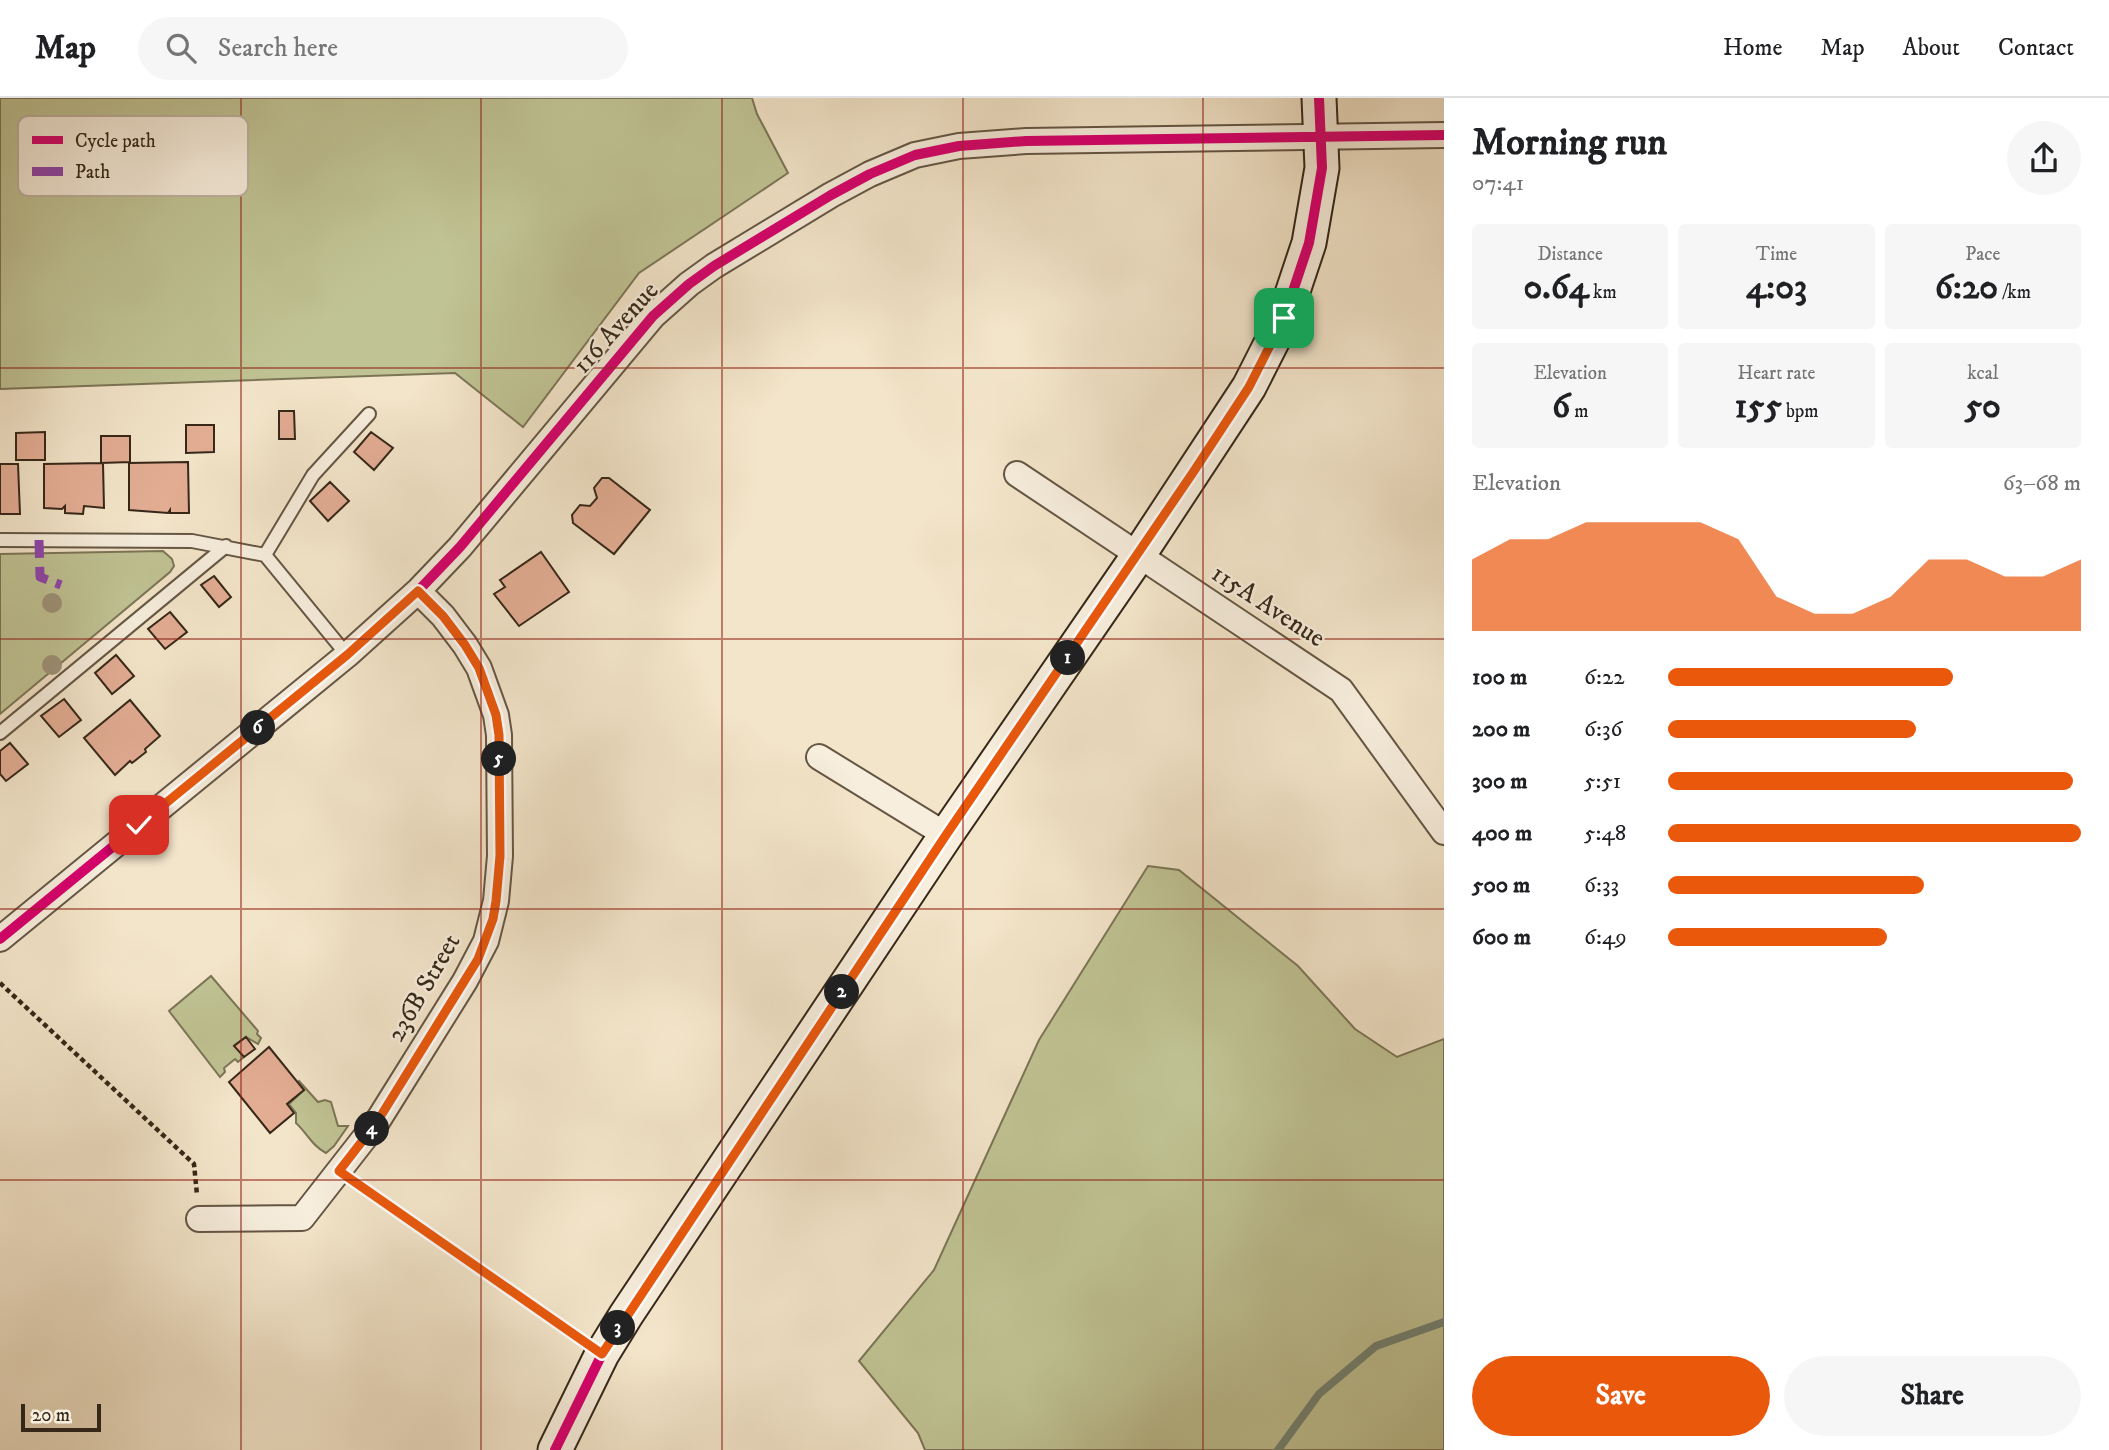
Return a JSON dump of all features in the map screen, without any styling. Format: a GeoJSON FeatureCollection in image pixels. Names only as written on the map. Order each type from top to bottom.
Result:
{"type":"FeatureCollection","features":[{"type":"Feature","properties":{"kind":"street"},"geometry":{"type":"LineString","coordinates":[[555,1450],[602,1354],[946,835],[1138,556],[1249,387],[1284,318],[1309,243],[1320,187],[1322,137],[1319,98]]}},
{"type":"Feature","properties":{"kind":"street","name":"116 Avenue"},"geometry":{"type":"LineString","coordinates":[[0,939],[347,655],[418,591],[460,547],[671,298],[714,266],[870,174],[915,155],[992,143],[1444,135]]}},
{"type":"Feature","properties":{"kind":"street","name":"115A Avenue"},"geometry":{"type":"LineString","coordinates":[[1017,474],[1341,690],[1444,832]]}},
{"type":"Feature","properties":{"kind":"street","name":"236B Street"},"geometry":{"type":"LineString","coordinates":[[199,1219],[302,1218],[377,1122],[478,959],[493,919],[500,843],[499,735],[496,715],[479,668],[465,645],[443,616],[418,591]]}},
{"type":"Feature","properties":{"kind":"street"},"geometry":{"type":"LineString","coordinates":[[819,757],[946,835]]}},
{"type":"Feature","properties":{"kind":"lane"},"geometry":{"type":"LineString","coordinates":[[265,555],[313,474],[369,414]]}},
{"type":"Feature","properties":{"kind":"lane"},"geometry":{"type":"LineString","coordinates":[[0,540],[192,541],[265,555],[347,655]]}},
{"type":"Feature","properties":{"kind":"lane"},"geometry":{"type":"LineString","coordinates":[[0,733],[226,546]]}},
{"type":"Feature","properties":{"kind":"path"},"geometry":{"type":"LineString","coordinates":[[0,983],[194,1164],[199,1219]]}},
{"type":"Feature","properties":{"kind":"path"},"geometry":{"type":"LineString","coordinates":[[339,1171],[602,1354]]}},
{"type":"Feature","properties":{"kind":"green space"},"geometry":{"type":"Polygon","coordinates":[[[0,98],[752,98],[757,114],[788,173],[639,273],[523,427],[455,373],[0,389],[0,98]]]}},
{"type":"Feature","properties":{"kind":"green space"},"geometry":{"type":"Polygon","coordinates":[[[163,551],[172,559],[174,566],[170,572],[0,714],[0,554],[163,551]]]}},
{"type":"Feature","properties":{"kind":"green space"},"geometry":{"type":"Polygon","coordinates":[[[1148,866],[1179,870],[1298,966],[1355,1029],[1397,1057],[1444,1039],[1444,1450],[925,1450],[918,1433],[859,1361],[934,1270],[1039,1040],[1148,866]]]}},
{"type":"Feature","properties":{"kind":"green space"},"geometry":{"type":"Polygon","coordinates":[[[211,976],[261,1038],[258,1044],[246,1037],[235,1045],[244,1057],[238,1062],[235,1059],[224,1068],[225,1072],[220,1077],[169,1011],[211,976]]]}},
{"type":"Feature","properties":{"kind":"green space"},"geometry":{"type":"Polygon","coordinates":[[[299,1081],[318,1102],[331,1102],[338,1126],[348,1126],[326,1153],[313,1143],[296,1123],[296,1113],[289,1104],[304,1090],[299,1081]]]}},
{"type":"Feature","properties":{"kind":"building"},"geometry":{"type":"Polygon","coordinates":[[[279,411],[294,411],[295,439],[279,439],[279,411]]]}},
{"type":"Feature","properties":{"kind":"building"},"geometry":{"type":"Polygon","coordinates":[[[186,425],[214,425],[214,452],[186,453],[186,425]]]}},
{"type":"Feature","properties":{"kind":"building"},"geometry":{"type":"Polygon","coordinates":[[[45,432],[45,460],[16,460],[16,433],[45,432]]]}},
{"type":"Feature","properties":{"kind":"building"},"geometry":{"type":"Polygon","coordinates":[[[371,432],[393,448],[374,470],[354,452],[371,432]]]}},
{"type":"Feature","properties":{"kind":"building"},"geometry":{"type":"Polygon","coordinates":[[[101,436],[130,436],[130,462],[101,463],[101,436]]]}},
{"type":"Feature","properties":{"kind":"building"},"geometry":{"type":"Polygon","coordinates":[[[188,462],[189,513],[129,510],[129,463],[188,462]]]}},
{"type":"Feature","properties":{"kind":"building"},"geometry":{"type":"Polygon","coordinates":[[[103,463],[104,508],[84,506],[83,514],[65,513],[65,506],[62,509],[44,508],[44,464],[103,463]]]}},
{"type":"Feature","properties":{"kind":"building"},"geometry":{"type":"Polygon","coordinates":[[[0,464],[18,464],[20,514],[0,514],[0,464]]]}},
{"type":"Feature","properties":{"kind":"building"},"geometry":{"type":"Polygon","coordinates":[[[602,478],[609,478],[650,510],[614,554],[573,523],[572,515],[580,505],[590,506],[597,498],[594,488],[602,478]]]}},
{"type":"Feature","properties":{"kind":"building"},"geometry":{"type":"Polygon","coordinates":[[[330,482],[349,501],[328,521],[310,501],[330,482]]]}},
{"type":"Feature","properties":{"kind":"building"},"geometry":{"type":"Polygon","coordinates":[[[541,552],[569,592],[519,626],[494,594],[505,587],[500,580],[541,552]]]}},
{"type":"Feature","properties":{"kind":"building"},"geometry":{"type":"Polygon","coordinates":[[[214,576],[231,597],[219,607],[201,585],[214,576]]]}},
{"type":"Feature","properties":{"kind":"building"},"geometry":{"type":"Polygon","coordinates":[[[170,612],[187,632],[165,649],[148,629],[170,612]]]}},
{"type":"Feature","properties":{"kind":"building"},"geometry":{"type":"Polygon","coordinates":[[[116,655],[134,676],[112,694],[95,673],[116,655]]]}},
{"type":"Feature","properties":{"kind":"building"},"geometry":{"type":"Polygon","coordinates":[[[64,699],[81,720],[59,737],[41,716],[64,699]]]}},
{"type":"Feature","properties":{"kind":"building"},"geometry":{"type":"Polygon","coordinates":[[[130,700],[160,736],[145,749],[146,752],[132,763],[130,761],[115,775],[84,738],[130,700]]]}},
{"type":"Feature","properties":{"kind":"building"},"geometry":{"type":"Polygon","coordinates":[[[10,743],[28,764],[6,781],[0,774],[0,751],[10,743]]]}},
{"type":"Feature","properties":{"kind":"building"},"geometry":{"type":"Polygon","coordinates":[[[246,1037],[255,1049],[244,1057],[234,1046],[246,1037]]]}},
{"type":"Feature","properties":{"kind":"building"},"geometry":{"type":"Polygon","coordinates":[[[269,1047],[304,1090],[287,1104],[294,1113],[270,1133],[229,1082],[269,1047]]]}},
{"type":"Feature","properties":{"kind":"waterway"},"geometry":{"type":"LineString","coordinates":[[1278,1450],[1319,1394],[1376,1346],[1444,1322]]}},
{"type":"Feature","properties":{"kind":"marked path"},"geometry":{"type":"LineString","coordinates":[[39,540],[40,577],[61,585]]}},
{"type":"Feature","properties":{"kind":"cycle path"},"geometry":{"type":"LineString","coordinates":[[555,1450],[602,1354],[626,1315],[1249,387],[1284,318],[1309,243],[1322,168],[1319,98]]}},
{"type":"Feature","properties":{"kind":"cycle path"},"geometry":{"type":"LineString","coordinates":[[0,939],[347,655],[418,591],[460,547],[653,316],[714,266],[831,195],[870,174],[915,155],[959,146],[1026,141],[1444,135]]}},
{"type":"Feature","properties":{"kind":"route"},"geometry":{"type":"LineString","coordinates":[[139,825],[347,655],[418,591],[443,616],[479,668],[496,715],[499,735],[500,856],[493,919],[478,959],[465,981],[377,1122],[339,1171],[602,1354],[946,835],[1194,471],[1249,387],[1284,318]]}}]}
